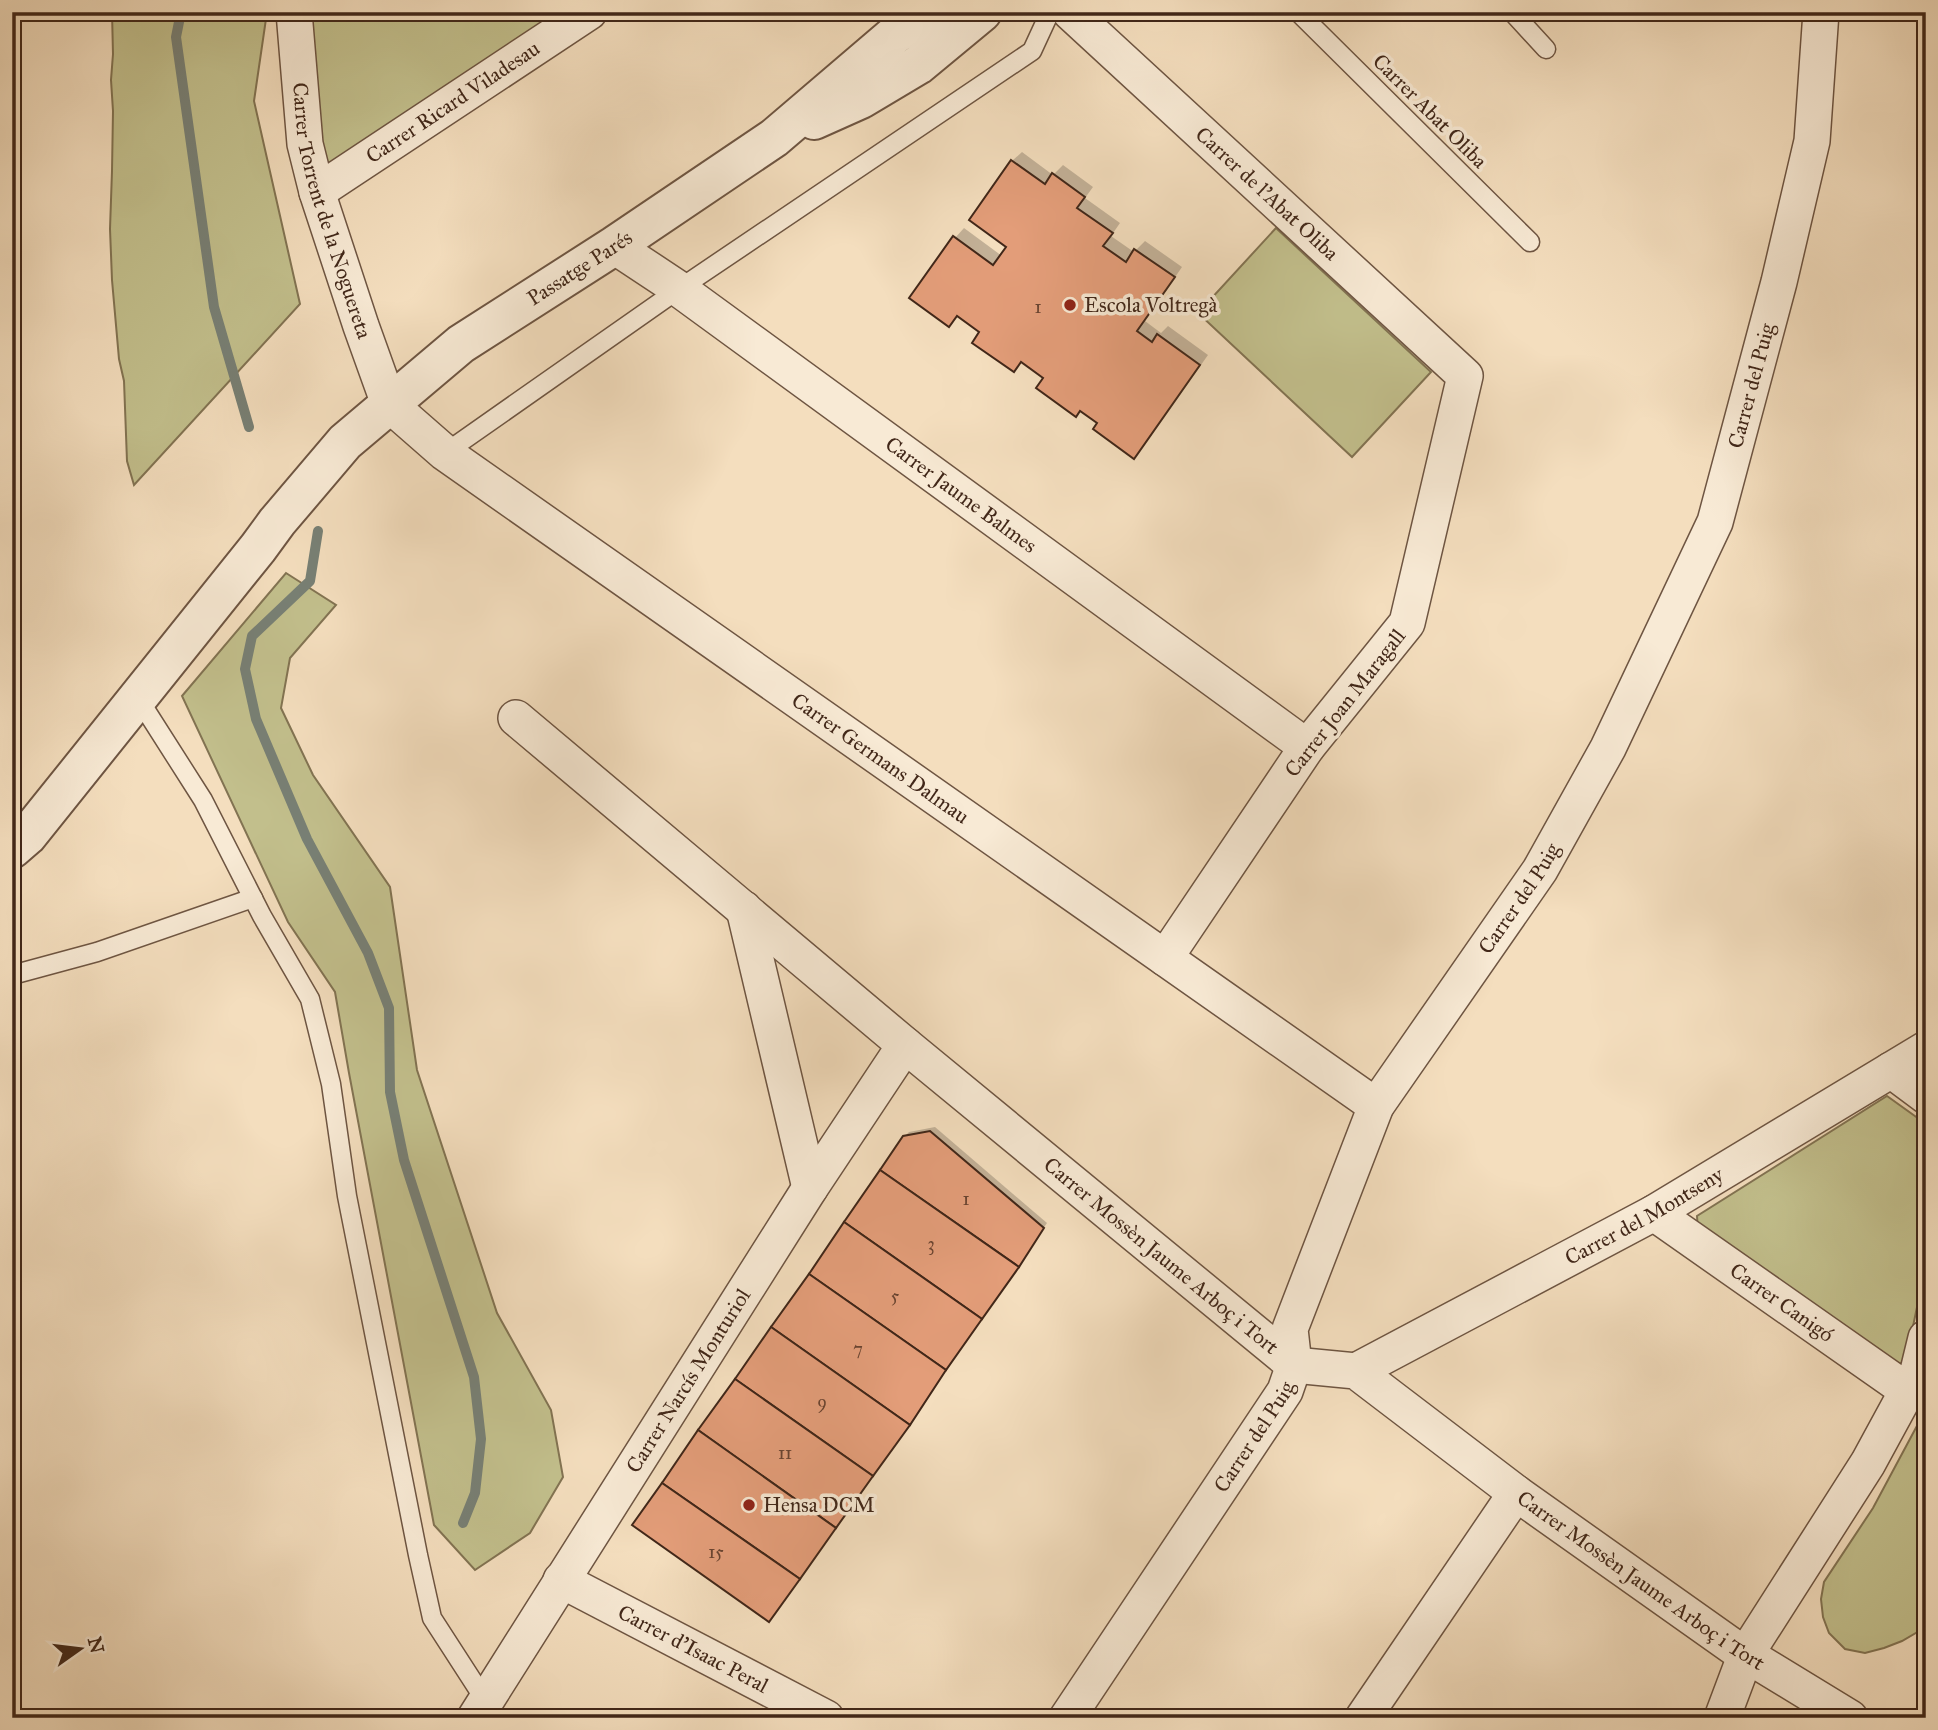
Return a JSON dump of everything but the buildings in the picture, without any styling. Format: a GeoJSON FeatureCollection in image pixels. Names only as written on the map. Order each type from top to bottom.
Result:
{"type":"FeatureCollection","features":[{"type":"Feature","properties":{"kind":"street","name":"Carrer Torrent de la Noguereta"},"geometry":{"type":"LineString","coordinates":[[294,12],[305,145],[317,192],[389,404]]}},
{"type":"Feature","properties":{"kind":"street","name":"Carrer Ricard Viladesau"},"geometry":{"type":"LineString","coordinates":[[317,192],[589,12]]}},
{"type":"Feature","properties":{"kind":"street","name":"Passatge Parés"},"geometry":{"type":"LineString","coordinates":[[12,849],[27,836],[304,489],[345,443],[461,344],[614,246],[774,138],[897,33],[938,12]]}},
{"type":"Feature","properties":{"kind":"street","name":"Passatge Parés"},"geometry":{"type":"LineString","coordinates":[[774,138],[861,99],[918,65],[982,12]]}},
{"type":"Feature","properties":{"kind":"street","name":"Carrer de l'Abat Oliba"},"geometry":{"type":"LineString","coordinates":[[1070,12],[1465,376]]}},
{"type":"Feature","properties":{"kind":"street","name":"Carrer del Puig"},"geometry":{"type":"LineString","coordinates":[[1067,1718],[1285,1391],[1294,1365],[1290,1329],[1376,1106],[1540,870],[1608,748],[1716,522],[1779,282],[1812,141],[1821,12]]}},
{"type":"Feature","properties":{"kind":"street","name":"Carrer Jaume Balmes"},"geometry":{"type":"LineString","coordinates":[[614,246],[679,289],[1307,747]]}},
{"type":"Feature","properties":{"kind":"street","name":"Carrer Joan Maragall"},"geometry":{"type":"LineString","coordinates":[[1165,958],[1307,747],[1407,623],[1465,376]]}},
{"type":"Feature","properties":{"kind":"street","name":"Carrer Germans Dalmau"},"geometry":{"type":"LineString","coordinates":[[389,404],[445,453],[1376,1106]]}},
{"type":"Feature","properties":{"kind":"street","name":"Carrer Mossèn Jaume Arboç i Tort"},"geometry":{"type":"LineString","coordinates":[[516,718],[905,1045],[1294,1365],[1356,1371],[1516,1493],[1746,1654],[1850,1718]]}},
{"type":"Feature","properties":{"kind":"street"},"geometry":{"type":"LineString","coordinates":[[744,909],[810,1188]]}},
{"type":"Feature","properties":{"kind":"street","name":"Carrer Narcís Monturiol"},"geometry":{"type":"LineString","coordinates":[[480,1709],[810,1188],[905,1045]]}},
{"type":"Feature","properties":{"kind":"street","name":"Carrer del Montseny"},"geometry":{"type":"LineString","coordinates":[[1356,1371],[1654,1213],[1926,1049]]}},
{"type":"Feature","properties":{"kind":"street"},"geometry":{"type":"LineString","coordinates":[[1891,1070],[1926,1096]]}},
{"type":"Feature","properties":{"kind":"street","name":"Carrer Canigó"},"geometry":{"type":"LineString","coordinates":[[1654,1213],[1908,1391]]}},
{"type":"Feature","properties":{"kind":"street"},"geometry":{"type":"LineString","coordinates":[[1722,1718],[1746,1654],[1868,1464],[1908,1391],[1918,1371],[1926,1338]]}},
{"type":"Feature","properties":{"kind":"street"},"geometry":{"type":"LineString","coordinates":[[1363,1718],[1516,1493]]}},
{"type":"Feature","properties":{"kind":"street","name":"Carrer d'Isaac Peral"},"geometry":{"type":"LineString","coordinates":[[561,1580],[826,1718]]}},
{"type":"Feature","properties":{"kind":"lane"},"geometry":{"type":"LineString","coordinates":[[445,453],[679,289],[1032,51],[1051,12]]}},
{"type":"Feature","properties":{"kind":"lane","name":"Carrer Abat Oliba"},"geometry":{"type":"LineString","coordinates":[[1298,12],[1530,242]]}},
{"type":"Feature","properties":{"kind":"lane"},"geometry":{"type":"LineString","coordinates":[[1512,12],[1546,49]]}},
{"type":"Feature","properties":{"kind":"lane"},"geometry":{"type":"LineString","coordinates":[[138,698],[203,800],[253,898],[310,999],[331,1084],[347,1196],[432,1618],[480,1709]]}},
{"type":"Feature","properties":{"kind":"lane"},"geometry":{"type":"LineString","coordinates":[[12,975],[97,952],[253,898]]}},
{"type":"Feature","properties":{"kind":"shaded area"},"geometry":{"type":"Polygon","coordinates":[[[112,12],[267,12],[254,101],[300,304],[134,485],[127,461],[124,381],[119,359],[112,280],[112,12]]]}},
{"type":"Feature","properties":{"kind":"shaded area"},"geometry":{"type":"Polygon","coordinates":[[[308,12],[563,12],[326,175],[308,12]]]}},
{"type":"Feature","properties":{"kind":"shaded area"},"geometry":{"type":"Polygon","coordinates":[[[1276,228],[1431,372],[1352,457],[1198,313],[1276,228]]]}},
{"type":"Feature","properties":{"kind":"shaded area"},"geometry":{"type":"Polygon","coordinates":[[[286,573],[336,605],[290,658],[281,708],[313,775],[390,887],[417,1070],[497,1313],[551,1410],[563,1477],[530,1533],[475,1570],[434,1525],[335,992],[288,922],[182,696],[286,573]]]}},
{"type":"Feature","properties":{"kind":"shaded area"},"geometry":{"type":"Polygon","coordinates":[[[1887,1096],[1926,1124],[1926,1264],[1906,1360],[1895,1367],[1698,1231],[1697,1216],[1887,1096]]]}},
{"type":"Feature","properties":{"kind":"shaded area"},"geometry":{"type":"Polygon","coordinates":[[[1926,1409],[1926,1627],[1884,1648],[1865,1653],[1845,1649],[1829,1633],[1823,1617],[1821,1599],[1824,1582],[1873,1508],[1926,1409]]]}},
{"type":"Feature","properties":{"kind":"waterway"},"geometry":{"type":"LineString","coordinates":[[181,12],[176,37],[214,307],[249,427]]}},
{"type":"Feature","properties":{"kind":"waterway"},"geometry":{"type":"LineString","coordinates":[[318,531],[310,581],[252,636],[245,669],[256,719],[307,839],[368,953],[389,1008],[390,1092],[404,1160],[474,1377],[481,1439],[475,1493],[463,1523]]}},
{"type":"Feature","properties":{"kind":"place","name":"Escola Voltregà"},"geometry":{"type":"Point","coordinates":[1070,305]}},
{"type":"Feature","properties":{"kind":"place","name":"Hensa DCM"},"geometry":{"type":"Point","coordinates":[749,1505]}}]}
